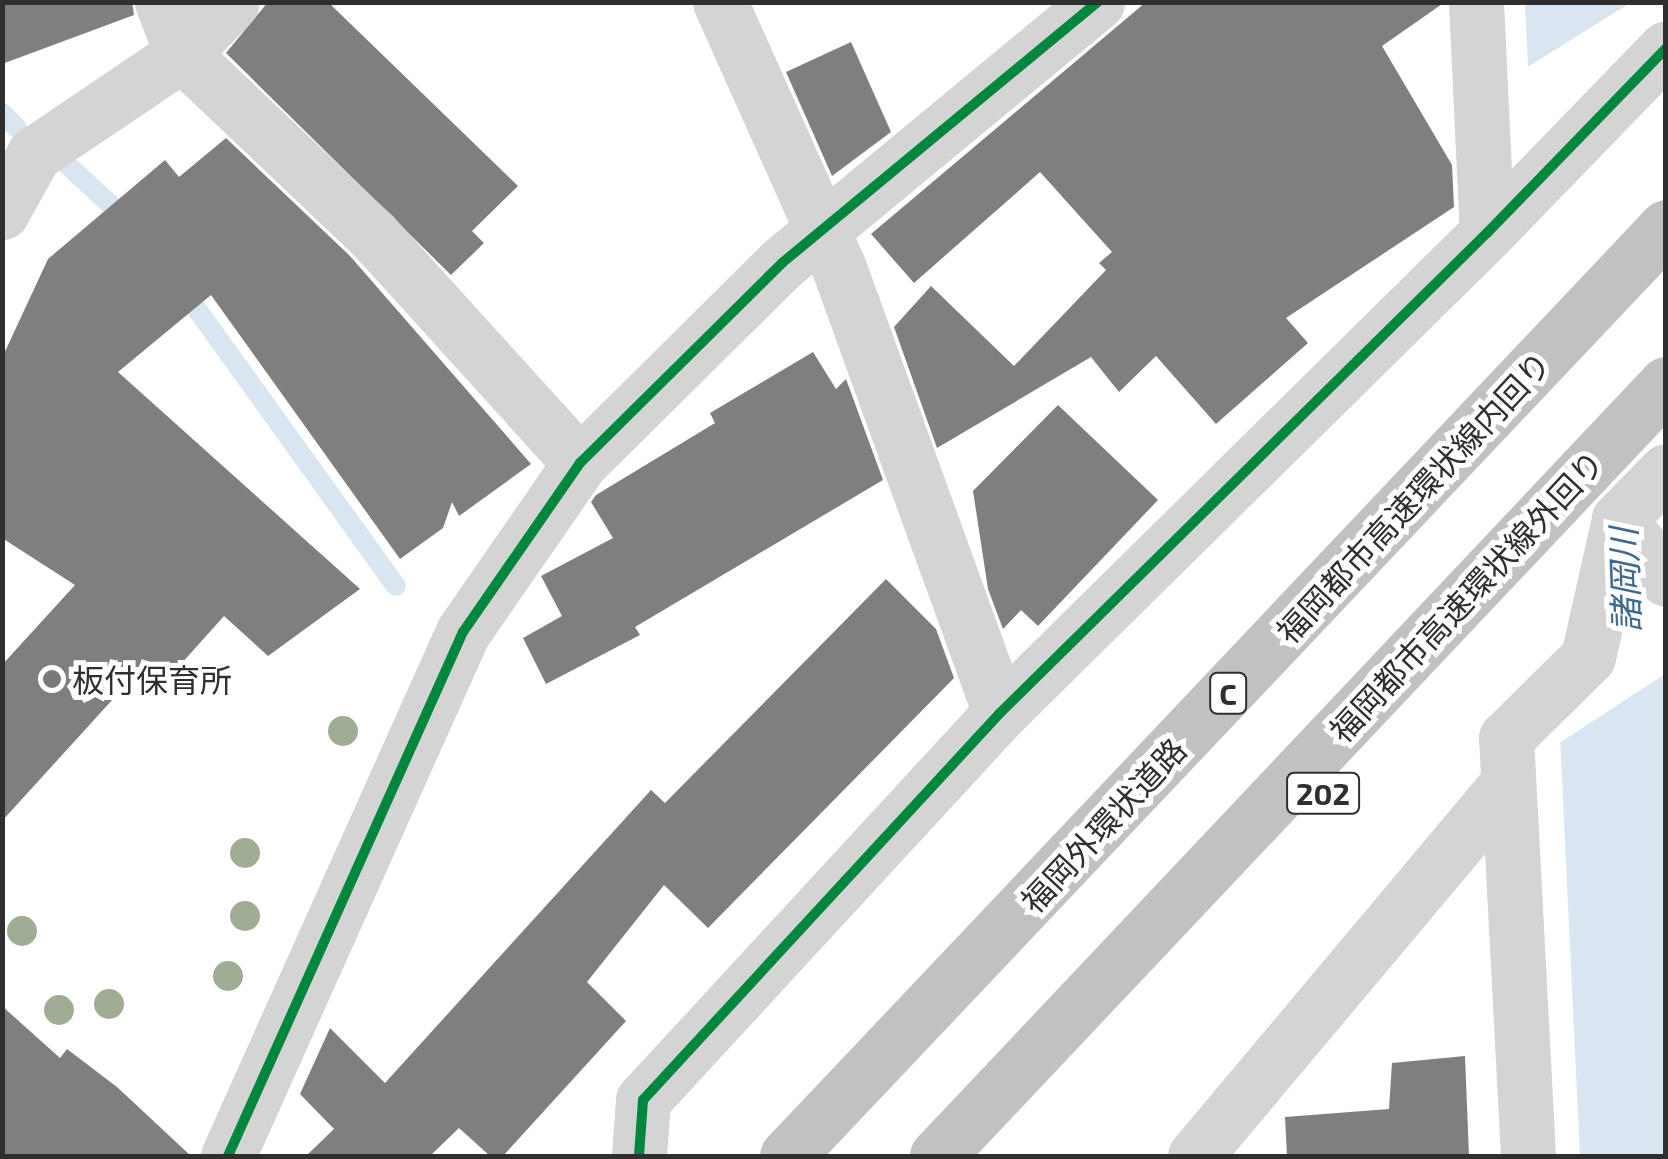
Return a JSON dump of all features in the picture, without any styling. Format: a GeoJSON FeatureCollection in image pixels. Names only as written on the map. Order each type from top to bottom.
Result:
{"type":"FeatureCollection","features":[{"type":"Feature","properties":{"kind":"highway","name":"福岡都市高速環状線内回り"},"geometry":{"type":"LineString","coordinates":[[786,1156],[1666,228]]}},
{"type":"Feature","properties":{"kind":"highway","name":"福岡都市高速環状線外回り"},"geometry":{"type":"LineString","coordinates":[[936,1156],[1666,384]]}},
{"type":"Feature","properties":{"kind":"highway","name":"202"},"geometry":{"type":"LineString","coordinates":[[975,1156],[1516,590],[1666,425]]}},
{"type":"Feature","properties":{"kind":"street"},"geometry":{"type":"LineString","coordinates":[[162,2],[182,54],[372,234],[580,464]]}},
{"type":"Feature","properties":{"kind":"street"},"geometry":{"type":"LineString","coordinates":[[2,212],[34,154],[182,54],[232,2]]}},
{"type":"Feature","properties":{"kind":"street"},"geometry":{"type":"LineString","coordinates":[[720,2],[820,234],[839,268],[1000,713]]}},
{"type":"Feature","properties":{"kind":"street"},"geometry":{"type":"LineString","coordinates":[[228,1156],[464,632],[580,464],[782,263],[1097,2]]}},
{"type":"Feature","properties":{"kind":"street"},"geometry":{"type":"LineString","coordinates":[[1476,2],[1487,233]]}},
{"type":"Feature","properties":{"kind":"street"},"geometry":{"type":"LineString","coordinates":[[639,1156],[643,1100],[1000,713],[1487,233],[1666,48]]}},
{"type":"Feature","properties":{"kind":"street"},"geometry":{"type":"LineString","coordinates":[[1528,1156],[1506,738],[1588,656],[1619,519],[1666,471]]}},
{"type":"Feature","properties":{"kind":"street"},"geometry":{"type":"LineString","coordinates":[[1619,519],[1666,579]]}},
{"type":"Feature","properties":{"kind":"street"},"geometry":{"type":"LineString","coordinates":[[1195,1156],[1508,784]]}},
{"type":"Feature","properties":{"kind":"water","name":"諸岡川"},"geometry":{"type":"Polygon","coordinates":[[[1525,3],[1661,3],[1665,1156],[1580,1156],[1525,3]]]}},
{"type":"Feature","properties":{"kind":"pier"},"geometry":{"type":"Polygon","coordinates":[[[1630,3],[1662,3],[1665,674],[1555,746],[1523,70],[1630,3]]]}},
{"type":"Feature","properties":{"kind":"building"},"geometry":{"type":"Polygon","coordinates":[[[2,2],[132,2],[134,15],[2,64],[2,2]]]}},
{"type":"Feature","properties":{"kind":"building"},"geometry":{"type":"Polygon","coordinates":[[[268,2],[328,2],[518,186],[472,231],[484,243],[451,275],[226,53],[268,2]]]}},
{"type":"Feature","properties":{"kind":"building"},"geometry":{"type":"Polygon","coordinates":[[[1146,2],[1445,2],[1382,46],[1452,165],[1454,207],[1286,318],[1308,343],[1216,424],[1156,356],[1119,392],[1091,357],[937,448],[894,327],[931,286],[1014,366],[1106,270],[1099,263],[1112,252],[1040,172],[914,283],[871,234],[1146,2]]]}},
{"type":"Feature","properties":{"kind":"building"},"geometry":{"type":"Polygon","coordinates":[[[851,42],[891,132],[832,176],[786,72],[851,42]]]}},
{"type":"Feature","properties":{"kind":"building"},"geometry":{"type":"Polygon","coordinates":[[[226,138],[350,256],[531,464],[459,516],[452,502],[443,528],[400,559],[211,295],[118,372],[360,589],[268,656],[224,616],[164,683],[144,665],[2,821],[2,665],[75,585],[2,538],[2,358],[48,259],[165,160],[179,177],[226,138]]]}},
{"type":"Feature","properties":{"kind":"building"},"geometry":{"type":"Polygon","coordinates":[[[813,352],[836,389],[846,379],[883,480],[635,627],[640,635],[546,684],[523,638],[562,616],[541,576],[613,538],[591,502],[596,495],[715,423],[710,413],[813,352]]]}},
{"type":"Feature","properties":{"kind":"building"},"geometry":{"type":"Polygon","coordinates":[[[1058,405],[1158,500],[1038,626],[1021,610],[1003,629],[988,589],[973,491],[1058,405]]]}},
{"type":"Feature","properties":{"kind":"building"},"geometry":{"type":"Polygon","coordinates":[[[886,579],[936,629],[954,678],[708,928],[664,885],[587,982],[626,1021],[503,1156],[490,1156],[459,1128],[430,1156],[306,1156],[334,1129],[300,1094],[330,1028],[385,1083],[651,790],[665,803],[886,579]]]}},
{"type":"Feature","properties":{"kind":"building"},"geometry":{"type":"Polygon","coordinates":[[[2,1006],[60,1058],[67,1049],[117,1087],[191,1156],[2,1156],[2,1006]]]}},
{"type":"Feature","properties":{"kind":"building"},"geometry":{"type":"Polygon","coordinates":[[[1465,1056],[1469,1156],[1287,1156],[1285,1117],[1389,1109],[1392,1063],[1465,1056]]]}},
{"type":"Feature","properties":{"kind":"waterway"},"geometry":{"type":"LineString","coordinates":[[2,113],[17,128]]}},
{"type":"Feature","properties":{"kind":"waterway"},"geometry":{"type":"LineString","coordinates":[[60,158],[129,222]]}},
{"type":"Feature","properties":{"kind":"waterway"},"geometry":{"type":"LineString","coordinates":[[181,287],[396,586]]}},
{"type":"Feature","properties":{"kind":"cycle path"},"geometry":{"type":"LineString","coordinates":[[228,1156],[463,632],[580,463],[782,263],[1097,2]]}},
{"type":"Feature","properties":{"kind":"cycle path"},"geometry":{"type":"LineString","coordinates":[[639,1156],[643,1100],[1000,713],[1487,233],[1666,48]]}},
{"type":"Feature","properties":{"kind":"place","name":"板付保育所"},"geometry":{"type":"Point","coordinates":[52,679]}}]}
